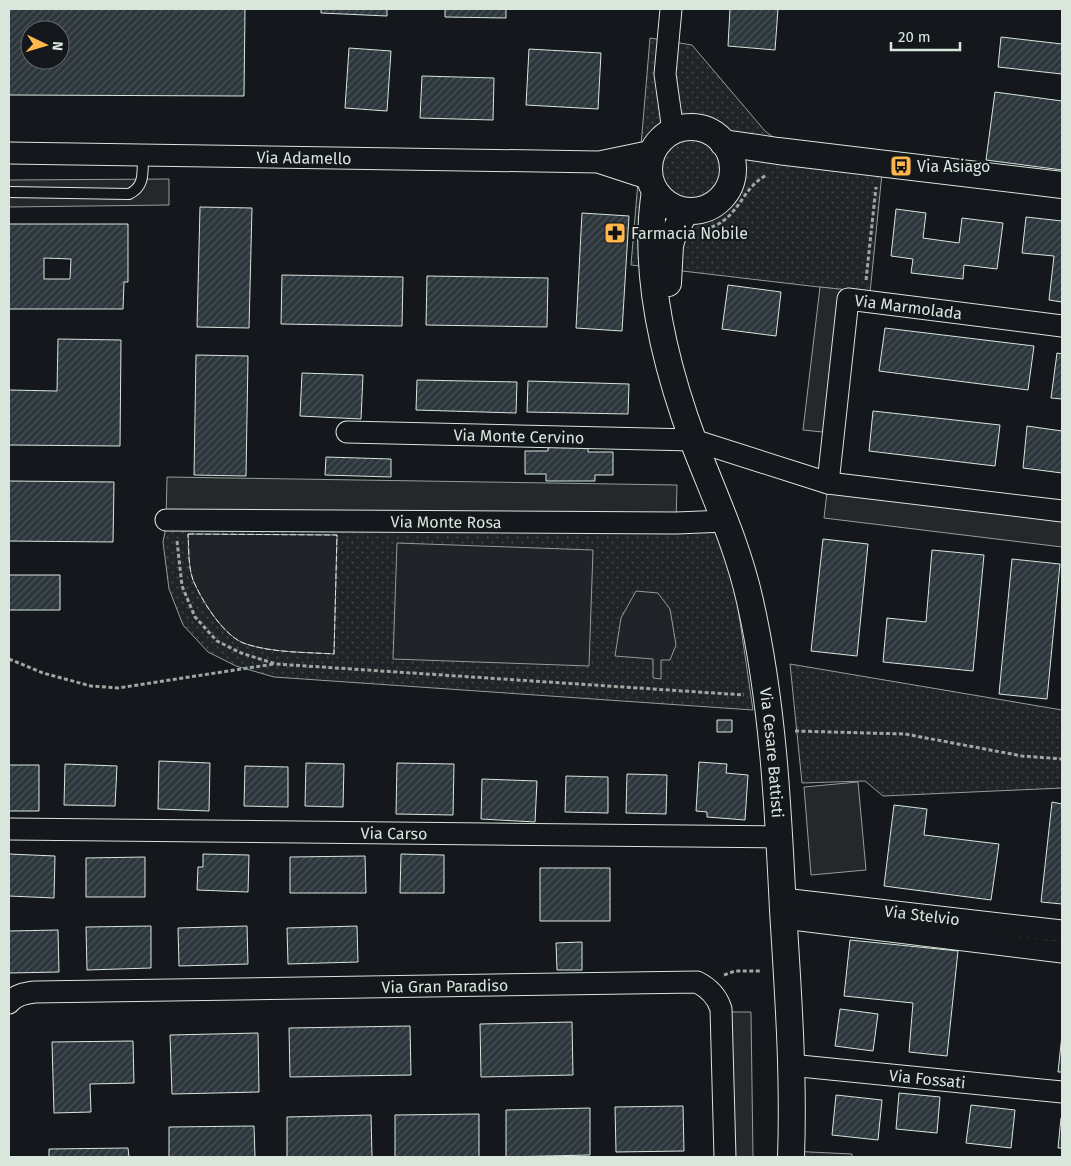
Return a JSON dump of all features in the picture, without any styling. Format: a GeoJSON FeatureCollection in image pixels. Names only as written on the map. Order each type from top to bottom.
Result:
{"type":"FeatureCollection","features":[{"type":"Feature","properties":{"kind":"street"},"geometry":{"type":"LineString","coordinates":[[671,9],[665,74],[673,131]]}},
{"type":"Feature","properties":{"kind":"street"},"geometry":{"type":"LineString","coordinates":[[723,142],[731,158],[732,178],[728,190],[715,204],[700,211],[692,221],[668,205],[652,185],[648,166],[652,152],[662,139],[673,131],[684,128],[700,128],[714,134],[723,142],[774,162],[1062,185]]}},
{"type":"Feature","properties":{"kind":"street","name":"Via Adamello"},"geometry":{"type":"LineString","coordinates":[[9,153],[599,162],[652,152]]}},
{"type":"Feature","properties":{"kind":"street","name":"Via Adamello"},"geometry":{"type":"LineString","coordinates":[[599,162],[652,185]]}},
{"type":"Feature","properties":{"kind":"street"},"geometry":{"type":"LineString","coordinates":[[732,178],[774,162]]}},
{"type":"Feature","properties":{"kind":"street","name":"Via Cesare Battisti"},"geometry":{"type":"LineString","coordinates":[[652,185],[651,242],[657,308],[669,362],[678,397],[693,440],[738,554],[763,667],[772,737],[779,837],[790,1065],[791,1157]]}},
{"type":"Feature","properties":{"kind":"street","name":"Via Cesare Battisti"},"geometry":{"type":"LineString","coordinates":[[669,362],[669,256],[672,239],[692,221]]}},
{"type":"Feature","properties":{"kind":"street","name":"Via Marmolada"},"geometry":{"type":"LineString","coordinates":[[828,483],[848,299],[1062,326]]}},
{"type":"Feature","properties":{"kind":"street","name":"Via Monte Cervino"},"geometry":{"type":"LineString","coordinates":[[346,432],[693,440]]}},
{"type":"Feature","properties":{"kind":"street"},"geometry":{"type":"LineString","coordinates":[[693,440],[828,483],[1062,510]]}},
{"type":"Feature","properties":{"kind":"street","name":"Via Monte Rosa"},"geometry":{"type":"LineString","coordinates":[[174,521],[676,523],[726,521]]}},
{"type":"Feature","properties":{"kind":"street","name":"Via Carso"},"geometry":{"type":"LineString","coordinates":[[9,829],[779,837]]}},
{"type":"Feature","properties":{"kind":"street","name":"Via Stelvio"},"geometry":{"type":"LineString","coordinates":[[783,908],[1062,931]]}},
{"type":"Feature","properties":{"kind":"street","name":"Via Stelvio"},"geometry":{"type":"LineString","coordinates":[[783,908],[1062,952]]}},
{"type":"Feature","properties":{"kind":"street","name":"Via Gran Paradiso"},"geometry":{"type":"LineString","coordinates":[[9,1003],[14,997],[21,994],[45,992],[692,982],[707,987]]}},
{"type":"Feature","properties":{"kind":"street"},"geometry":{"type":"LineString","coordinates":[[707,987],[719,1002],[722,1015],[725,1157]]}},
{"type":"Feature","properties":{"kind":"street","name":"Via Fossati"},"geometry":{"type":"LineString","coordinates":[[790,1065],[1062,1092]]}},
{"type":"Feature","properties":{"kind":"lane"},"geometry":{"type":"LineString","coordinates":[[9,192],[129,194],[137,190],[141,183],[143,154]]}},
{"type":"Feature","properties":{"kind":"path"},"geometry":{"type":"LineString","coordinates":[[692,221],[723,221],[735,210],[749,188],[774,162]]}},
{"type":"Feature","properties":{"kind":"path"},"geometry":{"type":"LineString","coordinates":[[864,301],[877,179]]}},
{"type":"Feature","properties":{"kind":"path"},"geometry":{"type":"LineString","coordinates":[[174,521],[182,586],[195,617],[216,641],[241,653],[276,664]]}},
{"type":"Feature","properties":{"kind":"path"},"geometry":{"type":"LineString","coordinates":[[9,659],[43,673],[91,686],[118,688],[276,664],[744,695]]}},
{"type":"Feature","properties":{"kind":"path"},"geometry":{"type":"LineString","coordinates":[[790,726],[791,731],[905,734],[1022,756],[1062,759]]}},
{"type":"Feature","properties":{"kind":"path"},"geometry":{"type":"LineString","coordinates":[[707,987],[724,975],[735,971],[762,971]]}},
{"type":"Feature","properties":{"kind":"shaded area"},"geometry":{"type":"Polygon","coordinates":[[[650,38],[692,45],[765,131],[794,153],[883,163],[870,293],[631,265],[650,38]]]}},
{"type":"Feature","properties":{"kind":"shaded area"},"geometry":{"type":"Polygon","coordinates":[[[169,179],[169,205],[9,207],[9,180],[169,179]]]}},
{"type":"Feature","properties":{"kind":"shaded area"},"geometry":{"type":"Polygon","coordinates":[[[820,287],[849,290],[832,433],[803,430],[820,287]]]}},
{"type":"Feature","properties":{"kind":"shaded area"},"geometry":{"type":"Polygon","coordinates":[[[167,477],[677,485],[676,523],[166,520],[167,477]]]}},
{"type":"Feature","properties":{"kind":"shaded area"},"geometry":{"type":"Polygon","coordinates":[[[828,483],[1062,511],[1062,547],[824,518],[828,483]]]}},
{"type":"Feature","properties":{"kind":"shaded area"},"geometry":{"type":"Polygon","coordinates":[[[167,521],[719,531],[736,594],[753,710],[274,677],[236,666],[208,652],[183,625],[169,589],[163,542],[167,521]]]}},
{"type":"Feature","properties":{"kind":"shaded area"},"geometry":{"type":"Polygon","coordinates":[[[188,534],[337,535],[334,654],[267,649],[246,644],[230,634],[208,608],[193,580],[189,563],[188,534]]]}},
{"type":"Feature","properties":{"kind":"shaded area"},"geometry":{"type":"Polygon","coordinates":[[[397,543],[593,550],[589,666],[393,659],[397,543]]]}},
{"type":"Feature","properties":{"kind":"shaded area"},"geometry":{"type":"Polygon","coordinates":[[[636,591],[658,593],[670,609],[676,645],[670,660],[661,660],[661,679],[653,678],[653,659],[615,656],[621,618],[636,591]]]}},
{"type":"Feature","properties":{"kind":"shaded area"},"geometry":{"type":"Polygon","coordinates":[[[790,664],[1062,710],[1062,788],[883,796],[865,781],[802,783],[790,664]]]}},
{"type":"Feature","properties":{"kind":"shaded area"},"geometry":{"type":"Polygon","coordinates":[[[858,782],[866,870],[811,875],[804,787],[858,782]]]}},
{"type":"Feature","properties":{"kind":"shaded area"},"geometry":{"type":"Polygon","coordinates":[[[731,1012],[751,1012],[753,1157],[733,1157],[731,1012]]]}},
{"type":"Feature","properties":{"kind":"shaded area"},"geometry":{"type":"Polygon","coordinates":[[[789,1151],[852,1154],[852,1157],[789,1157],[789,1151]]]}},
{"type":"Feature","properties":{"kind":"building"},"geometry":{"type":"Polygon","coordinates":[[[9,9],[245,9],[244,96],[9,95],[9,9]]]}},
{"type":"Feature","properties":{"kind":"building"},"geometry":{"type":"Polygon","coordinates":[[[321,9],[387,9],[387,16],[321,13],[321,9]]]}},
{"type":"Feature","properties":{"kind":"building"},"geometry":{"type":"Polygon","coordinates":[[[445,9],[506,9],[506,18],[445,17],[445,9]]]}},
{"type":"Feature","properties":{"kind":"building"},"geometry":{"type":"Polygon","coordinates":[[[730,9],[778,9],[775,50],[728,46],[730,9]]]}},
{"type":"Feature","properties":{"kind":"building"},"geometry":{"type":"Polygon","coordinates":[[[1001,37],[1062,44],[1062,74],[998,67],[1001,37]]]}},
{"type":"Feature","properties":{"kind":"building"},"geometry":{"type":"Polygon","coordinates":[[[349,48],[391,51],[387,111],[345,108],[349,48]]]}},
{"type":"Feature","properties":{"kind":"building"},"geometry":{"type":"Polygon","coordinates":[[[529,49],[601,53],[598,109],[526,105],[529,49]]]}},
{"type":"Feature","properties":{"kind":"building"},"geometry":{"type":"Polygon","coordinates":[[[422,76],[494,78],[493,120],[420,118],[422,76]]]}},
{"type":"Feature","properties":{"kind":"building"},"geometry":{"type":"Polygon","coordinates":[[[995,92],[1062,101],[1062,170],[986,160],[995,92]]]}},
{"type":"Feature","properties":{"kind":"building"},"geometry":{"type":"Polygon","coordinates":[[[200,207],[252,208],[249,328],[197,327],[200,207]]]}},
{"type":"Feature","properties":{"kind":"building"},"geometry":{"type":"Polygon","coordinates":[[[896,209],[926,213],[923,238],[959,243],[962,218],[1003,223],[997,269],[964,265],[963,279],[911,273],[913,259],[891,256],[896,209]]]}},
{"type":"Feature","properties":{"kind":"building"},"geometry":{"type":"Polygon","coordinates":[[[582,213],[629,216],[622,331],[576,328],[582,213]]]}},
{"type":"Feature","properties":{"kind":"building"},"geometry":{"type":"Polygon","coordinates":[[[1026,217],[1062,221],[1062,302],[1049,300],[1054,256],[1022,253],[1026,217]]]}},
{"type":"Feature","properties":{"kind":"building"},"geometry":{"type":"Polygon","coordinates":[[[9,224],[128,224],[128,282],[124,282],[123,309],[9,309],[9,224]],[[44,258],[44,279],[70,279],[71,259],[44,258]]]}},
{"type":"Feature","properties":{"kind":"building"},"geometry":{"type":"Polygon","coordinates":[[[282,275],[403,277],[402,326],[281,324],[282,275]]]}},
{"type":"Feature","properties":{"kind":"building"},"geometry":{"type":"Polygon","coordinates":[[[427,276],[548,278],[547,327],[426,325],[427,276]]]}},
{"type":"Feature","properties":{"kind":"building"},"geometry":{"type":"Polygon","coordinates":[[[728,285],[781,292],[776,336],[722,329],[728,285]]]}},
{"type":"Feature","properties":{"kind":"building"},"geometry":{"type":"Polygon","coordinates":[[[885,328],[1034,346],[1028,390],[879,371],[885,328]]]}},
{"type":"Feature","properties":{"kind":"building"},"geometry":{"type":"Polygon","coordinates":[[[58,339],[121,340],[120,446],[9,445],[9,390],[57,391],[58,339]]]}},
{"type":"Feature","properties":{"kind":"building"},"geometry":{"type":"Polygon","coordinates":[[[1057,353],[1062,354],[1062,399],[1051,398],[1057,353]]]}},
{"type":"Feature","properties":{"kind":"building"},"geometry":{"type":"Polygon","coordinates":[[[196,355],[248,356],[246,476],[194,475],[196,355]]]}},
{"type":"Feature","properties":{"kind":"building"},"geometry":{"type":"Polygon","coordinates":[[[302,373],[363,375],[361,419],[300,416],[302,373]]]}},
{"type":"Feature","properties":{"kind":"building"},"geometry":{"type":"Polygon","coordinates":[[[417,380],[517,382],[516,413],[416,410],[417,380]]]}},
{"type":"Feature","properties":{"kind":"building"},"geometry":{"type":"Polygon","coordinates":[[[528,381],[629,384],[628,414],[527,412],[528,381]]]}},
{"type":"Feature","properties":{"kind":"building"},"geometry":{"type":"Polygon","coordinates":[[[873,411],[1000,425],[995,466],[869,451],[873,411]]]}},
{"type":"Feature","properties":{"kind":"building"},"geometry":{"type":"Polygon","coordinates":[[[1027,426],[1062,431],[1062,473],[1023,468],[1027,426]]]}},
{"type":"Feature","properties":{"kind":"building"},"geometry":{"type":"Polygon","coordinates":[[[548,440],[588,441],[588,452],[613,452],[613,475],[595,475],[595,481],[546,481],[546,474],[525,474],[525,451],[548,451],[548,440]]]}},
{"type":"Feature","properties":{"kind":"building"},"geometry":{"type":"Polygon","coordinates":[[[326,457],[391,459],[391,477],[325,475],[326,457]]]}},
{"type":"Feature","properties":{"kind":"building"},"geometry":{"type":"Polygon","coordinates":[[[9,481],[114,482],[113,542],[9,541],[9,481]]]}},
{"type":"Feature","properties":{"kind":"building"},"geometry":{"type":"Polygon","coordinates":[[[823,539],[868,544],[857,656],[811,651],[823,539]]]}},
{"type":"Feature","properties":{"kind":"building"},"geometry":{"type":"Polygon","coordinates":[[[932,550],[984,555],[973,671],[883,662],[887,618],[926,622],[932,550]]]}},
{"type":"Feature","properties":{"kind":"building"},"geometry":{"type":"Polygon","coordinates":[[[1012,559],[1060,564],[1047,699],[999,694],[1012,559]]]}},
{"type":"Feature","properties":{"kind":"building"},"geometry":{"type":"Polygon","coordinates":[[[9,575],[60,575],[60,610],[9,610],[9,575]]]}},
{"type":"Feature","properties":{"kind":"building"},"geometry":{"type":"Polygon","coordinates":[[[717,720],[732,720],[732,732],[717,732],[717,720]]]}},
{"type":"Feature","properties":{"kind":"building"},"geometry":{"type":"Polygon","coordinates":[[[159,761],[210,763],[209,811],[158,809],[159,761]]]}},
{"type":"Feature","properties":{"kind":"building"},"geometry":{"type":"Polygon","coordinates":[[[699,762],[727,764],[726,773],[748,775],[745,820],[707,817],[707,812],[696,811],[699,762]]]}},
{"type":"Feature","properties":{"kind":"building"},"geometry":{"type":"Polygon","coordinates":[[[306,763],[344,764],[343,807],[305,806],[306,763]]]}},
{"type":"Feature","properties":{"kind":"building"},"geometry":{"type":"Polygon","coordinates":[[[397,763],[454,764],[453,815],[396,814],[397,763]]]}},
{"type":"Feature","properties":{"kind":"building"},"geometry":{"type":"Polygon","coordinates":[[[65,764],[117,766],[115,806],[64,805],[65,764]]]}},
{"type":"Feature","properties":{"kind":"building"},"geometry":{"type":"Polygon","coordinates":[[[9,765],[39,765],[39,811],[9,811],[9,765]]]}},
{"type":"Feature","properties":{"kind":"building"},"geometry":{"type":"Polygon","coordinates":[[[245,766],[288,767],[288,807],[244,806],[245,766]]]}},
{"type":"Feature","properties":{"kind":"building"},"geometry":{"type":"Polygon","coordinates":[[[627,774],[667,775],[666,814],[626,813],[627,774]]]}},
{"type":"Feature","properties":{"kind":"building"},"geometry":{"type":"Polygon","coordinates":[[[566,776],[608,777],[608,813],[565,812],[566,776]]]}},
{"type":"Feature","properties":{"kind":"building"},"geometry":{"type":"Polygon","coordinates":[[[482,779],[537,781],[535,822],[481,819],[482,779]]]}},
{"type":"Feature","properties":{"kind":"building"},"geometry":{"type":"Polygon","coordinates":[[[1052,802],[1062,804],[1062,904],[1041,902],[1052,802]]]}},
{"type":"Feature","properties":{"kind":"building"},"geometry":{"type":"Polygon","coordinates":[[[894,805],[927,809],[924,835],[999,844],[991,900],[884,886],[894,805]]]}},
{"type":"Feature","properties":{"kind":"building"},"geometry":{"type":"Polygon","coordinates":[[[9,854],[55,856],[54,898],[9,896],[9,854]]]}},
{"type":"Feature","properties":{"kind":"building"},"geometry":{"type":"Polygon","coordinates":[[[203,854],[249,855],[248,892],[197,890],[198,867],[203,867],[203,854]]]}},
{"type":"Feature","properties":{"kind":"building"},"geometry":{"type":"Polygon","coordinates":[[[401,854],[444,855],[444,893],[400,893],[401,854]]]}},
{"type":"Feature","properties":{"kind":"building"},"geometry":{"type":"Polygon","coordinates":[[[365,856],[366,893],[290,893],[290,857],[365,856]]]}},
{"type":"Feature","properties":{"kind":"building"},"geometry":{"type":"Polygon","coordinates":[[[145,857],[145,897],[86,897],[86,858],[145,857]]]}},
{"type":"Feature","properties":{"kind":"building"},"geometry":{"type":"Polygon","coordinates":[[[540,868],[610,868],[610,921],[540,921],[540,868]]]}},
{"type":"Feature","properties":{"kind":"building"},"geometry":{"type":"Polygon","coordinates":[[[151,926],[151,968],[87,970],[86,927],[151,926]]]}},
{"type":"Feature","properties":{"kind":"building"},"geometry":{"type":"Polygon","coordinates":[[[247,926],[248,964],[179,966],[178,928],[247,926]]]}},
{"type":"Feature","properties":{"kind":"building"},"geometry":{"type":"Polygon","coordinates":[[[357,926],[358,962],[288,964],[287,928],[357,926]]]}},
{"type":"Feature","properties":{"kind":"building"},"geometry":{"type":"Polygon","coordinates":[[[58,930],[59,972],[9,973],[9,931],[58,930]]]}},
{"type":"Feature","properties":{"kind":"building"},"geometry":{"type":"Polygon","coordinates":[[[850,940],[958,951],[947,1056],[909,1052],[913,1003],[844,996],[850,940]]]}},
{"type":"Feature","properties":{"kind":"building"},"geometry":{"type":"Polygon","coordinates":[[[582,942],[582,970],[557,970],[556,943],[582,942]]]}},
{"type":"Feature","properties":{"kind":"building"},"geometry":{"type":"Polygon","coordinates":[[[840,1009],[878,1014],[873,1051],[835,1046],[840,1009]]]}},
{"type":"Feature","properties":{"kind":"building"},"geometry":{"type":"Polygon","coordinates":[[[572,1022],[573,1075],[481,1077],[480,1024],[572,1022]]]}},
{"type":"Feature","properties":{"kind":"building"},"geometry":{"type":"Polygon","coordinates":[[[410,1026],[411,1075],[290,1077],[289,1028],[410,1026]]]}},
{"type":"Feature","properties":{"kind":"building"},"geometry":{"type":"Polygon","coordinates":[[[258,1033],[259,1092],[172,1094],[170,1035],[258,1033]]]}},
{"type":"Feature","properties":{"kind":"building"},"geometry":{"type":"Polygon","coordinates":[[[1062,1035],[1062,1072],[1058,1072],[1062,1035]]]}},
{"type":"Feature","properties":{"kind":"building"},"geometry":{"type":"Polygon","coordinates":[[[133,1041],[134,1083],[90,1084],[91,1112],[54,1113],[52,1042],[133,1041]]]}},
{"type":"Feature","properties":{"kind":"building"},"geometry":{"type":"Polygon","coordinates":[[[899,1093],[940,1097],[937,1133],[896,1129],[899,1093]]]}},
{"type":"Feature","properties":{"kind":"building"},"geometry":{"type":"Polygon","coordinates":[[[836,1095],[882,1100],[878,1140],[832,1135],[836,1095]]]}},
{"type":"Feature","properties":{"kind":"building"},"geometry":{"type":"Polygon","coordinates":[[[971,1105],[1015,1110],[1011,1148],[966,1143],[971,1105]]]}},
{"type":"Feature","properties":{"kind":"building"},"geometry":{"type":"Polygon","coordinates":[[[683,1106],[684,1151],[616,1152],[615,1107],[683,1106]]]}},
{"type":"Feature","properties":{"kind":"building"},"geometry":{"type":"Polygon","coordinates":[[[590,1108],[590,1155],[506,1157],[506,1110],[590,1108]]]}},
{"type":"Feature","properties":{"kind":"building"},"geometry":{"type":"Polygon","coordinates":[[[479,1114],[479,1157],[395,1157],[395,1115],[479,1114]]]}},
{"type":"Feature","properties":{"kind":"building"},"geometry":{"type":"Polygon","coordinates":[[[371,1115],[372,1157],[287,1157],[287,1117],[371,1115]]]}},
{"type":"Feature","properties":{"kind":"building"},"geometry":{"type":"Polygon","coordinates":[[[1061,1118],[1062,1148],[1058,1148],[1061,1118]]]}},
{"type":"Feature","properties":{"kind":"building"},"geometry":{"type":"Polygon","coordinates":[[[254,1126],[255,1157],[169,1157],[169,1127],[254,1126]]]}},
{"type":"Feature","properties":{"kind":"building"},"geometry":{"type":"Polygon","coordinates":[[[128,1148],[129,1157],[49,1157],[49,1149],[128,1148]]]}},
{"type":"Feature","properties":{"kind":"fence"},"geometry":{"type":"LineString","coordinates":[[188,534],[337,535],[334,654],[267,649],[246,644],[230,634],[208,608],[193,580],[189,563],[188,534]]}},
{"type":"Feature","properties":{"kind":"place","name":"Via Asiago"},"geometry":{"type":"Point","coordinates":[901,166]}},
{"type":"Feature","properties":{"kind":"place","name":"Farmacia Nobile"},"geometry":{"type":"Point","coordinates":[615,233]}}]}
